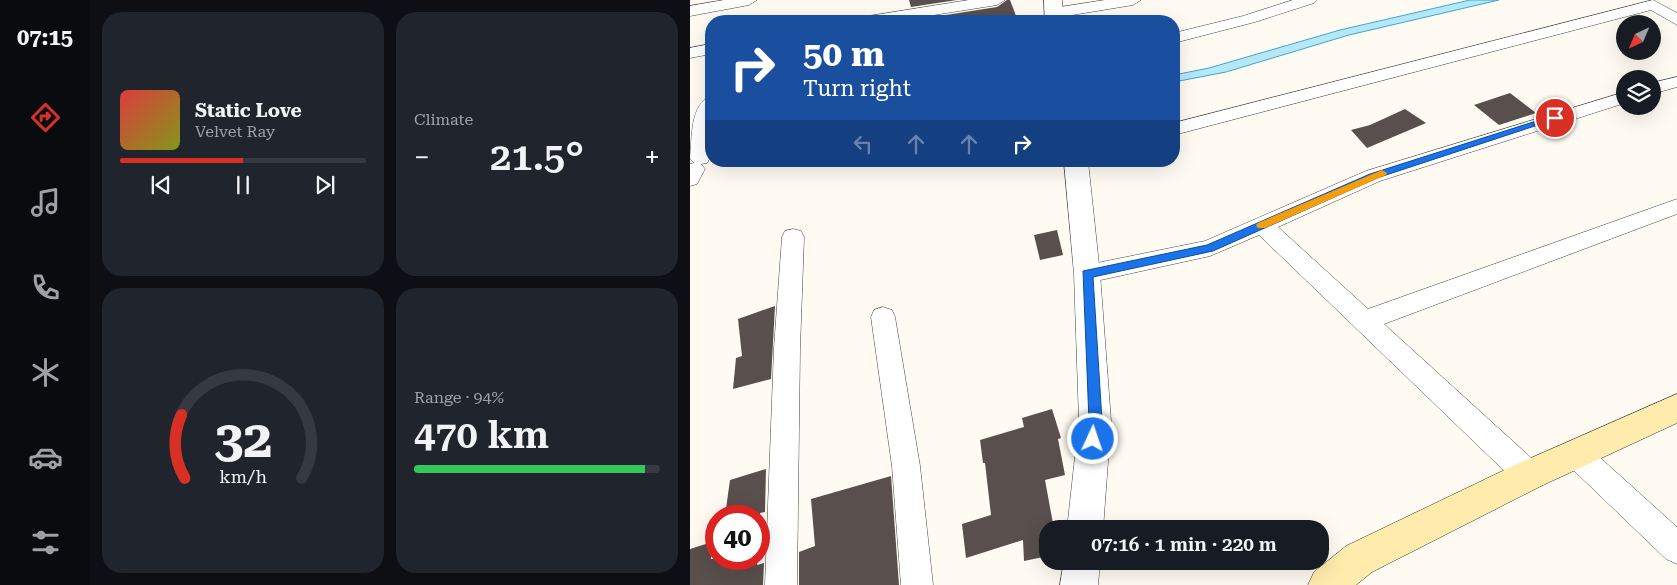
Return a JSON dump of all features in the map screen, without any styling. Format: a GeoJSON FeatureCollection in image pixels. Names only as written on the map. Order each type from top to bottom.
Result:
{"type":"FeatureCollection","features":[{"type":"Feature","properties":{"kind":"main road"},"geometry":{"type":"LineString","coordinates":[[1327,585],[1359,559],[1529,475],[1677,408]]}},
{"type":"Feature","properties":{"kind":"street"},"geometry":{"type":"LineString","coordinates":[[690,11],[749,0]]}},
{"type":"Feature","properties":{"kind":"street"},"geometry":{"type":"LineString","coordinates":[[906,15],[997,0]]}},
{"type":"Feature","properties":{"kind":"street"},"geometry":{"type":"LineString","coordinates":[[1054,12],[1133,0]]}},
{"type":"Feature","properties":{"kind":"street"},"geometry":{"type":"LineString","coordinates":[[1180,36],[1249,19],[1309,0]]}},
{"type":"Feature","properties":{"kind":"street"},"geometry":{"type":"LineString","coordinates":[[1180,127],[1653,5],[1677,20]]}},
{"type":"Feature","properties":{"kind":"street"},"geometry":{"type":"LineString","coordinates":[[690,53],[705,50]]}},
{"type":"Feature","properties":{"kind":"street"},"geometry":{"type":"LineString","coordinates":[[1661,86],[1677,82]]}},
{"type":"Feature","properties":{"kind":"street"},"geometry":{"type":"LineString","coordinates":[[1087,274],[1210,248],[1373,176],[1616,100]]}},
{"type":"Feature","properties":{"kind":"street"},"geometry":{"type":"LineString","coordinates":[[690,102],[705,101]]}},
{"type":"Feature","properties":{"kind":"street"},"geometry":{"type":"LineString","coordinates":[[695,169],[705,107]]}},
{"type":"Feature","properties":{"kind":"street"},"geometry":{"type":"LineString","coordinates":[[1077,167],[1087,274],[1095,421],[1086,520]]}},
{"type":"Feature","properties":{"kind":"street"},"geometry":{"type":"LineString","coordinates":[[1364,321],[1677,206]]}},
{"type":"Feature","properties":{"kind":"street"},"geometry":{"type":"LineString","coordinates":[[1262,225],[1529,475]]}},
{"type":"Feature","properties":{"kind":"street"},"geometry":{"type":"LineString","coordinates":[[782,585],[787,348],[793,237]]}},
{"type":"Feature","properties":{"kind":"street"},"geometry":{"type":"LineString","coordinates":[[882,317],[906,466],[917,585]]}},
{"type":"Feature","properties":{"kind":"street"},"geometry":{"type":"LineString","coordinates":[[1576,454],[1677,548]]}},
{"type":"Feature","properties":{"kind":"street"},"geometry":{"type":"LineString","coordinates":[[1079,585],[1081,570]]}},
{"type":"Feature","properties":{"kind":"water"},"geometry":{"type":"Polygon","coordinates":[[[1470,0],[1499,0],[1349,35],[1226,72],[1180,81],[1180,74],[1209,68],[1340,30],[1470,0]]]}},
{"type":"Feature","properties":{"kind":"building"},"geometry":{"type":"Polygon","coordinates":[[[909,0],[957,0],[911,7],[909,0]]]}},
{"type":"Feature","properties":{"kind":"building"},"geometry":{"type":"Polygon","coordinates":[[[1010,0],[1016,15],[946,15],[997,7],[1010,0]]]}},
{"type":"Feature","properties":{"kind":"building"},"geometry":{"type":"Polygon","coordinates":[[[1510,93],[1536,113],[1499,125],[1474,105],[1510,93]]]}},
{"type":"Feature","properties":{"kind":"building"},"geometry":{"type":"Polygon","coordinates":[[[1405,109],[1426,123],[1367,148],[1351,130],[1370,125],[1405,109]]]}},
{"type":"Feature","properties":{"kind":"building"},"geometry":{"type":"Polygon","coordinates":[[[1057,230],[1063,255],[1040,260],[1034,235],[1057,230]]]}},
{"type":"Feature","properties":{"kind":"building"},"geometry":{"type":"Polygon","coordinates":[[[775,306],[771,379],[733,389],[736,358],[742,356],[738,319],[775,306]]]}},
{"type":"Feature","properties":{"kind":"building"},"geometry":{"type":"Polygon","coordinates":[[[1052,409],[1061,438],[1058,439],[1065,475],[1045,480],[1052,520],[1039,520],[1039,558],[1024,561],[1023,540],[966,558],[962,524],[991,515],[985,463],[983,463],[980,440],[1024,427],[1022,418],[1052,409]]]}},
{"type":"Feature","properties":{"kind":"building"},"geometry":{"type":"Polygon","coordinates":[[[766,469],[765,505],[727,505],[730,480],[766,469]]]}},
{"type":"Feature","properties":{"kind":"building"},"geometry":{"type":"Polygon","coordinates":[[[891,476],[899,585],[799,585],[799,552],[815,546],[811,499],[891,476]]]}},
{"type":"Feature","properties":{"kind":"building"},"geometry":{"type":"Polygon","coordinates":[[[705,544],[705,570],[764,570],[763,585],[690,585],[690,549],[705,544]]]}},
{"type":"Feature","properties":{"kind":"slow traffic"},"geometry":{"type":"LineString","coordinates":[[1261,225],[1382,173]]}},
{"type":"Feature","properties":{"kind":"route"},"geometry":{"type":"LineString","coordinates":[[1093,439],[1095,421],[1087,274],[1210,248],[1373,176],[1555,118]]}}]}
